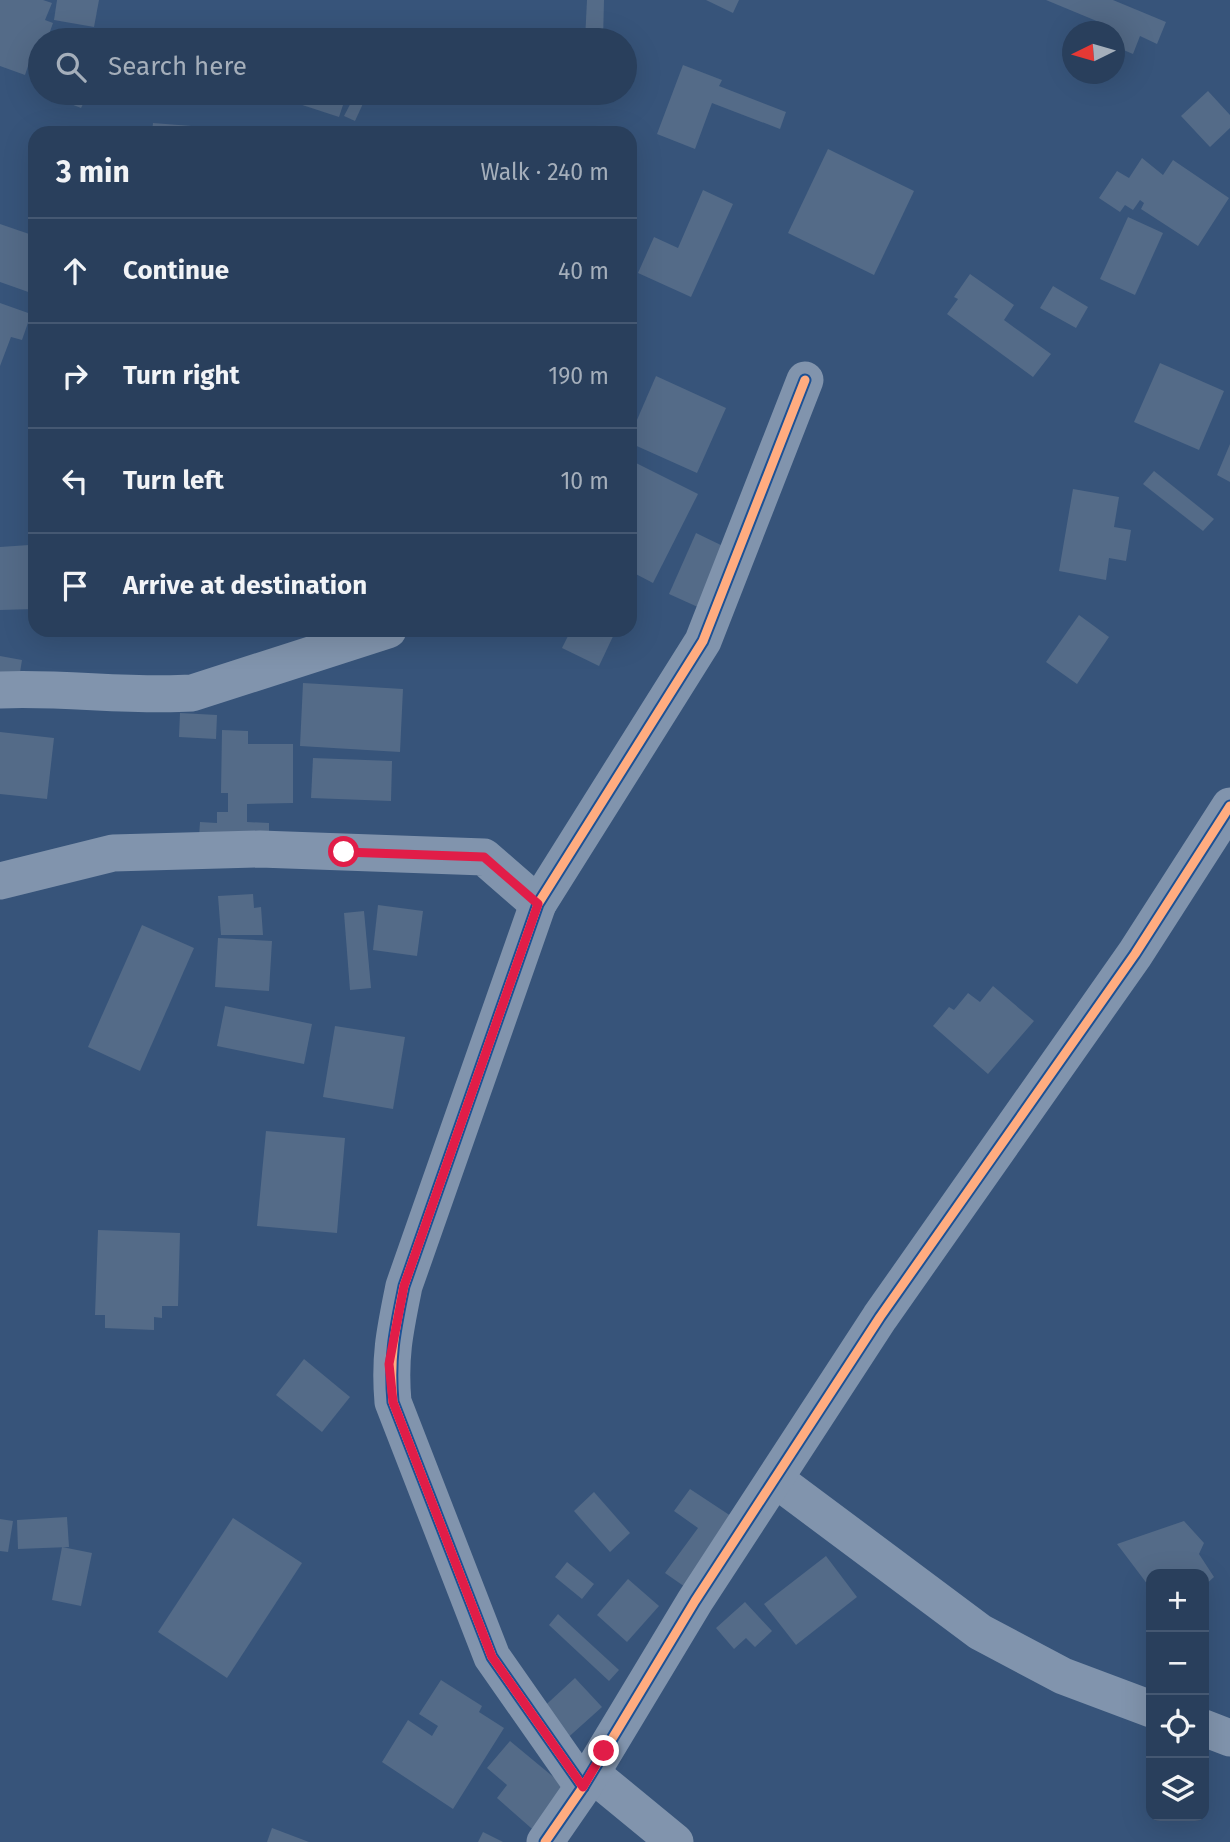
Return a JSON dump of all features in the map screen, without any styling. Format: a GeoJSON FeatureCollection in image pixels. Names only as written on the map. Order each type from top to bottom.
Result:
{"type":"FeatureCollection","features":[{"type":"Feature","properties":{"kind":"street"},"geometry":{"type":"LineString","coordinates":[[675,1842],[587,1780],[492,1657],[393,1402],[389,1364],[404,1286],[538,904],[703,641],[805,380]]}},
{"type":"Feature","properties":{"kind":"street"},"geometry":{"type":"LineString","coordinates":[[0,690],[44,688],[166,695],[192,693],[366,637]]}},
{"type":"Feature","properties":{"kind":"street"},"geometry":{"type":"LineString","coordinates":[[545,1842],[587,1780],[695,1601],[880,1317],[1135,954],[1230,806]]}},
{"type":"Feature","properties":{"kind":"street"},"geometry":{"type":"LineString","coordinates":[[0,881],[113,853],[260,849],[484,857],[538,904]]}},
{"type":"Feature","properties":{"kind":"street"},"geometry":{"type":"LineString","coordinates":[[775,1479],[980,1632],[1063,1676],[1146,1707]]}},
{"type":"Feature","properties":{"kind":"street"},"geometry":{"type":"LineString","coordinates":[[1209,1730],[1230,1738]]}},
{"type":"Feature","properties":{"kind":"building"},"geometry":{"type":"Polygon","coordinates":[[[0,0],[43,0],[52,3],[45,20],[53,23],[51,28],[28,28],[28,66],[25,75],[0,66],[0,0]]]}},
{"type":"Feature","properties":{"kind":"building"},"geometry":{"type":"Polygon","coordinates":[[[57,0],[99,0],[94,27],[54,20],[57,0]]]}},
{"type":"Feature","properties":{"kind":"building"},"geometry":{"type":"Polygon","coordinates":[[[587,0],[604,0],[603,28],[586,28],[587,0]]]}},
{"type":"Feature","properties":{"kind":"building"},"geometry":{"type":"Polygon","coordinates":[[[706,0],[739,0],[733,13],[706,0]]]}},
{"type":"Feature","properties":{"kind":"building"},"geometry":{"type":"Polygon","coordinates":[[[1046,0],[1113,0],[1166,22],[1157,44],[1140,36],[1133,54],[1125,51],[1125,21],[1097,21],[1046,0]]]}},
{"type":"Feature","properties":{"kind":"building"},"geometry":{"type":"Polygon","coordinates":[[[683,65],[722,80],[719,86],[786,112],[780,129],[712,103],[695,149],[657,134],[683,65]]]}},
{"type":"Feature","properties":{"kind":"building"},"geometry":{"type":"Polygon","coordinates":[[[1208,91],[1230,115],[1230,128],[1210,147],[1181,116],[1208,91]]]}},
{"type":"Feature","properties":{"kind":"building"},"geometry":{"type":"Polygon","coordinates":[[[302,105],[343,105],[339,117],[302,105]]]}},
{"type":"Feature","properties":{"kind":"building"},"geometry":{"type":"Polygon","coordinates":[[[350,105],[362,105],[355,121],[344,116],[350,105]]]}},
{"type":"Feature","properties":{"kind":"building"},"geometry":{"type":"Polygon","coordinates":[[[153,123],[192,126],[153,126],[153,123]]]}},
{"type":"Feature","properties":{"kind":"building"},"geometry":{"type":"Polygon","coordinates":[[[828,149],[914,191],[874,275],[788,233],[828,149]]]}},
{"type":"Feature","properties":{"kind":"building"},"geometry":{"type":"Polygon","coordinates":[[[1142,158],[1163,175],[1173,160],[1229,198],[1198,246],[1141,209],[1144,203],[1140,200],[1133,210],[1125,205],[1120,212],[1099,198],[1117,171],[1129,178],[1142,158]]]}},
{"type":"Feature","properties":{"kind":"building"},"geometry":{"type":"Polygon","coordinates":[[[703,190],[733,204],[691,297],[638,273],[654,237],[678,248],[703,190]]]}},
{"type":"Feature","properties":{"kind":"building"},"geometry":{"type":"Polygon","coordinates":[[[1128,217],[1163,233],[1135,295],[1100,279],[1128,217]]]}},
{"type":"Feature","properties":{"kind":"building"},"geometry":{"type":"Polygon","coordinates":[[[0,224],[28,234],[28,292],[0,282],[0,224]]]}},
{"type":"Feature","properties":{"kind":"building"},"geometry":{"type":"Polygon","coordinates":[[[970,274],[1014,305],[1004,320],[1051,354],[1033,377],[947,314],[958,299],[954,297],[970,274]]]}},
{"type":"Feature","properties":{"kind":"building"},"geometry":{"type":"Polygon","coordinates":[[[1053,286],[1088,307],[1076,328],[1040,308],[1053,286]]]}},
{"type":"Feature","properties":{"kind":"building"},"geometry":{"type":"Polygon","coordinates":[[[0,303],[28,313],[28,323],[22,340],[11,337],[0,366],[0,303]]]}},
{"type":"Feature","properties":{"kind":"building"},"geometry":{"type":"Polygon","coordinates":[[[1160,363],[1224,391],[1199,450],[1134,422],[1160,363]]]}},
{"type":"Feature","properties":{"kind":"building"},"geometry":{"type":"Polygon","coordinates":[[[656,376],[726,408],[697,473],[637,446],[637,420],[656,376]]]}},
{"type":"Feature","properties":{"kind":"building"},"geometry":{"type":"Polygon","coordinates":[[[1230,444],[1230,482],[1217,475],[1230,444]]]}},
{"type":"Feature","properties":{"kind":"building"},"geometry":{"type":"Polygon","coordinates":[[[637,464],[698,494],[653,583],[637,575],[637,464]]]}},
{"type":"Feature","properties":{"kind":"building"},"geometry":{"type":"Polygon","coordinates":[[[1154,471],[1214,519],[1203,531],[1143,484],[1154,471]]]}},
{"type":"Feature","properties":{"kind":"building"},"geometry":{"type":"Polygon","coordinates":[[[1073,489],[1119,497],[1114,527],[1131,530],[1126,561],[1109,558],[1106,580],[1059,571],[1073,489]]]}},
{"type":"Feature","properties":{"kind":"building"},"geometry":{"type":"Polygon","coordinates":[[[696,533],[727,548],[700,608],[669,594],[696,533]]]}},
{"type":"Feature","properties":{"kind":"building"},"geometry":{"type":"Polygon","coordinates":[[[28,545],[28,609],[0,610],[0,547],[28,545]]]}},
{"type":"Feature","properties":{"kind":"building"},"geometry":{"type":"Polygon","coordinates":[[[1079,615],[1109,637],[1077,684],[1046,662],[1079,615]]]}},
{"type":"Feature","properties":{"kind":"building"},"geometry":{"type":"Polygon","coordinates":[[[568,637],[613,637],[599,666],[562,648],[568,637]]]}},
{"type":"Feature","properties":{"kind":"building"},"geometry":{"type":"Polygon","coordinates":[[[0,656],[22,660],[19,679],[0,676],[0,656]]]}},
{"type":"Feature","properties":{"kind":"building"},"geometry":{"type":"Polygon","coordinates":[[[303,683],[403,689],[400,752],[300,746],[303,683]]]}},
{"type":"Feature","properties":{"kind":"building"},"geometry":{"type":"Polygon","coordinates":[[[180,713],[217,715],[216,739],[179,737],[180,713]]]}},
{"type":"Feature","properties":{"kind":"building"},"geometry":{"type":"Polygon","coordinates":[[[222,730],[248,731],[248,744],[293,744],[293,803],[247,804],[247,822],[269,823],[269,837],[199,837],[200,822],[217,823],[217,812],[228,812],[228,793],[221,793],[222,730]]]}},
{"type":"Feature","properties":{"kind":"building"},"geometry":{"type":"Polygon","coordinates":[[[0,732],[54,738],[47,799],[0,794],[0,732]]]}},
{"type":"Feature","properties":{"kind":"building"},"geometry":{"type":"Polygon","coordinates":[[[313,758],[392,761],[391,801],[311,798],[313,758]]]}},
{"type":"Feature","properties":{"kind":"building"},"geometry":{"type":"Polygon","coordinates":[[[253,894],[254,908],[261,907],[263,935],[221,935],[218,896],[253,894]]]}},
{"type":"Feature","properties":{"kind":"building"},"geometry":{"type":"Polygon","coordinates":[[[378,905],[423,911],[417,956],[373,950],[378,905]]]}},
{"type":"Feature","properties":{"kind":"building"},"geometry":{"type":"Polygon","coordinates":[[[364,911],[371,988],[350,990],[344,913],[364,911]]]}},
{"type":"Feature","properties":{"kind":"building"},"geometry":{"type":"Polygon","coordinates":[[[142,925],[194,948],[140,1071],[88,1047],[142,925]]]}},
{"type":"Feature","properties":{"kind":"building"},"geometry":{"type":"Polygon","coordinates":[[[218,938],[272,941],[269,991],[215,987],[218,938]]]}},
{"type":"Feature","properties":{"kind":"building"},"geometry":{"type":"Polygon","coordinates":[[[993,986],[1034,1021],[988,1074],[933,1026],[949,1007],[954,1010],[968,993],[980,1002],[993,986]]]}},
{"type":"Feature","properties":{"kind":"building"},"geometry":{"type":"Polygon","coordinates":[[[225,1006],[312,1024],[304,1064],[217,1046],[225,1006]]]}},
{"type":"Feature","properties":{"kind":"building"},"geometry":{"type":"Polygon","coordinates":[[[335,1026],[405,1037],[393,1109],[323,1097],[335,1026]]]}},
{"type":"Feature","properties":{"kind":"building"},"geometry":{"type":"Polygon","coordinates":[[[266,1131],[345,1138],[337,1233],[257,1226],[266,1131]]]}},
{"type":"Feature","properties":{"kind":"building"},"geometry":{"type":"Polygon","coordinates":[[[98,1230],[180,1233],[178,1306],[162,1306],[162,1318],[154,1317],[154,1330],[105,1328],[105,1315],[95,1315],[98,1230]]]}},
{"type":"Feature","properties":{"kind":"building"},"geometry":{"type":"Polygon","coordinates":[[[304,1359],[350,1397],[322,1432],[276,1395],[304,1359]]]}},
{"type":"Feature","properties":{"kind":"building"},"geometry":{"type":"Polygon","coordinates":[[[690,1489],[737,1520],[688,1589],[665,1573],[698,1528],[674,1511],[690,1489]]]}},
{"type":"Feature","properties":{"kind":"building"},"geometry":{"type":"Polygon","coordinates":[[[594,1492],[630,1533],[610,1552],[574,1511],[594,1492]]]}},
{"type":"Feature","properties":{"kind":"building"},"geometry":{"type":"Polygon","coordinates":[[[67,1517],[69,1547],[18,1549],[17,1520],[67,1517]]]}},
{"type":"Feature","properties":{"kind":"building"},"geometry":{"type":"Polygon","coordinates":[[[233,1518],[302,1563],[227,1678],[158,1632],[233,1518]]]}},
{"type":"Feature","properties":{"kind":"building"},"geometry":{"type":"Polygon","coordinates":[[[0,1519],[13,1521],[8,1552],[0,1551],[0,1519]]]}},
{"type":"Feature","properties":{"kind":"building"},"geometry":{"type":"Polygon","coordinates":[[[1184,1521],[1204,1543],[1199,1554],[1209,1569],[1146,1569],[1146,1582],[1117,1544],[1184,1521]]]}},
{"type":"Feature","properties":{"kind":"building"},"geometry":{"type":"Polygon","coordinates":[[[62,1547],[92,1553],[81,1606],[52,1600],[62,1547]]]}},
{"type":"Feature","properties":{"kind":"building"},"geometry":{"type":"Polygon","coordinates":[[[826,1556],[857,1597],[796,1645],[764,1604],[826,1556]]]}},
{"type":"Feature","properties":{"kind":"building"},"geometry":{"type":"Polygon","coordinates":[[[567,1562],[594,1584],[582,1599],[555,1577],[567,1562]]]}},
{"type":"Feature","properties":{"kind":"building"},"geometry":{"type":"Polygon","coordinates":[[[628,1579],[659,1606],[627,1642],[597,1615],[628,1579]]]}},
{"type":"Feature","properties":{"kind":"building"},"geometry":{"type":"Polygon","coordinates":[[[745,1602],[772,1631],[755,1647],[746,1638],[734,1649],[716,1628],[745,1602]]]}},
{"type":"Feature","properties":{"kind":"building"},"geometry":{"type":"Polygon","coordinates":[[[558,1614],[619,1670],[609,1681],[549,1625],[558,1614]]]}},
{"type":"Feature","properties":{"kind":"building"},"geometry":{"type":"Polygon","coordinates":[[[575,1678],[602,1707],[563,1742],[537,1713],[575,1678]]]}},
{"type":"Feature","properties":{"kind":"building"},"geometry":{"type":"Polygon","coordinates":[[[441,1680],[482,1706],[479,1712],[504,1728],[453,1809],[382,1762],[408,1720],[432,1736],[438,1726],[419,1714],[441,1680]]]}},
{"type":"Feature","properties":{"kind":"building"},"geometry":{"type":"Polygon","coordinates":[[[510,1741],[574,1794],[539,1835],[497,1798],[507,1785],[487,1768],[510,1741]]]}},
{"type":"Feature","properties":{"kind":"building"},"geometry":{"type":"Polygon","coordinates":[[[272,1828],[309,1842],[267,1842],[272,1828]]]}},
{"type":"Feature","properties":{"kind":"building"},"geometry":{"type":"Polygon","coordinates":[[[483,1832],[503,1842],[478,1842],[483,1832]]]}},
{"type":"Feature","properties":{"kind":"cycle path"},"geometry":{"type":"LineString","coordinates":[[583,1787],[492,1657],[393,1402],[392,1357],[396,1330],[404,1286],[538,904],[703,641],[805,380]]}},
{"type":"Feature","properties":{"kind":"cycle path"},"geometry":{"type":"LineString","coordinates":[[545,1842],[583,1787],[695,1601],[880,1317],[1135,954],[1230,806]]}},
{"type":"Feature","properties":{"kind":"route"},"geometry":{"type":"LineString","coordinates":[[344,852],[484,857],[538,904],[404,1286],[389,1364],[393,1402],[492,1657],[583,1787],[604,1751]]}}]}
